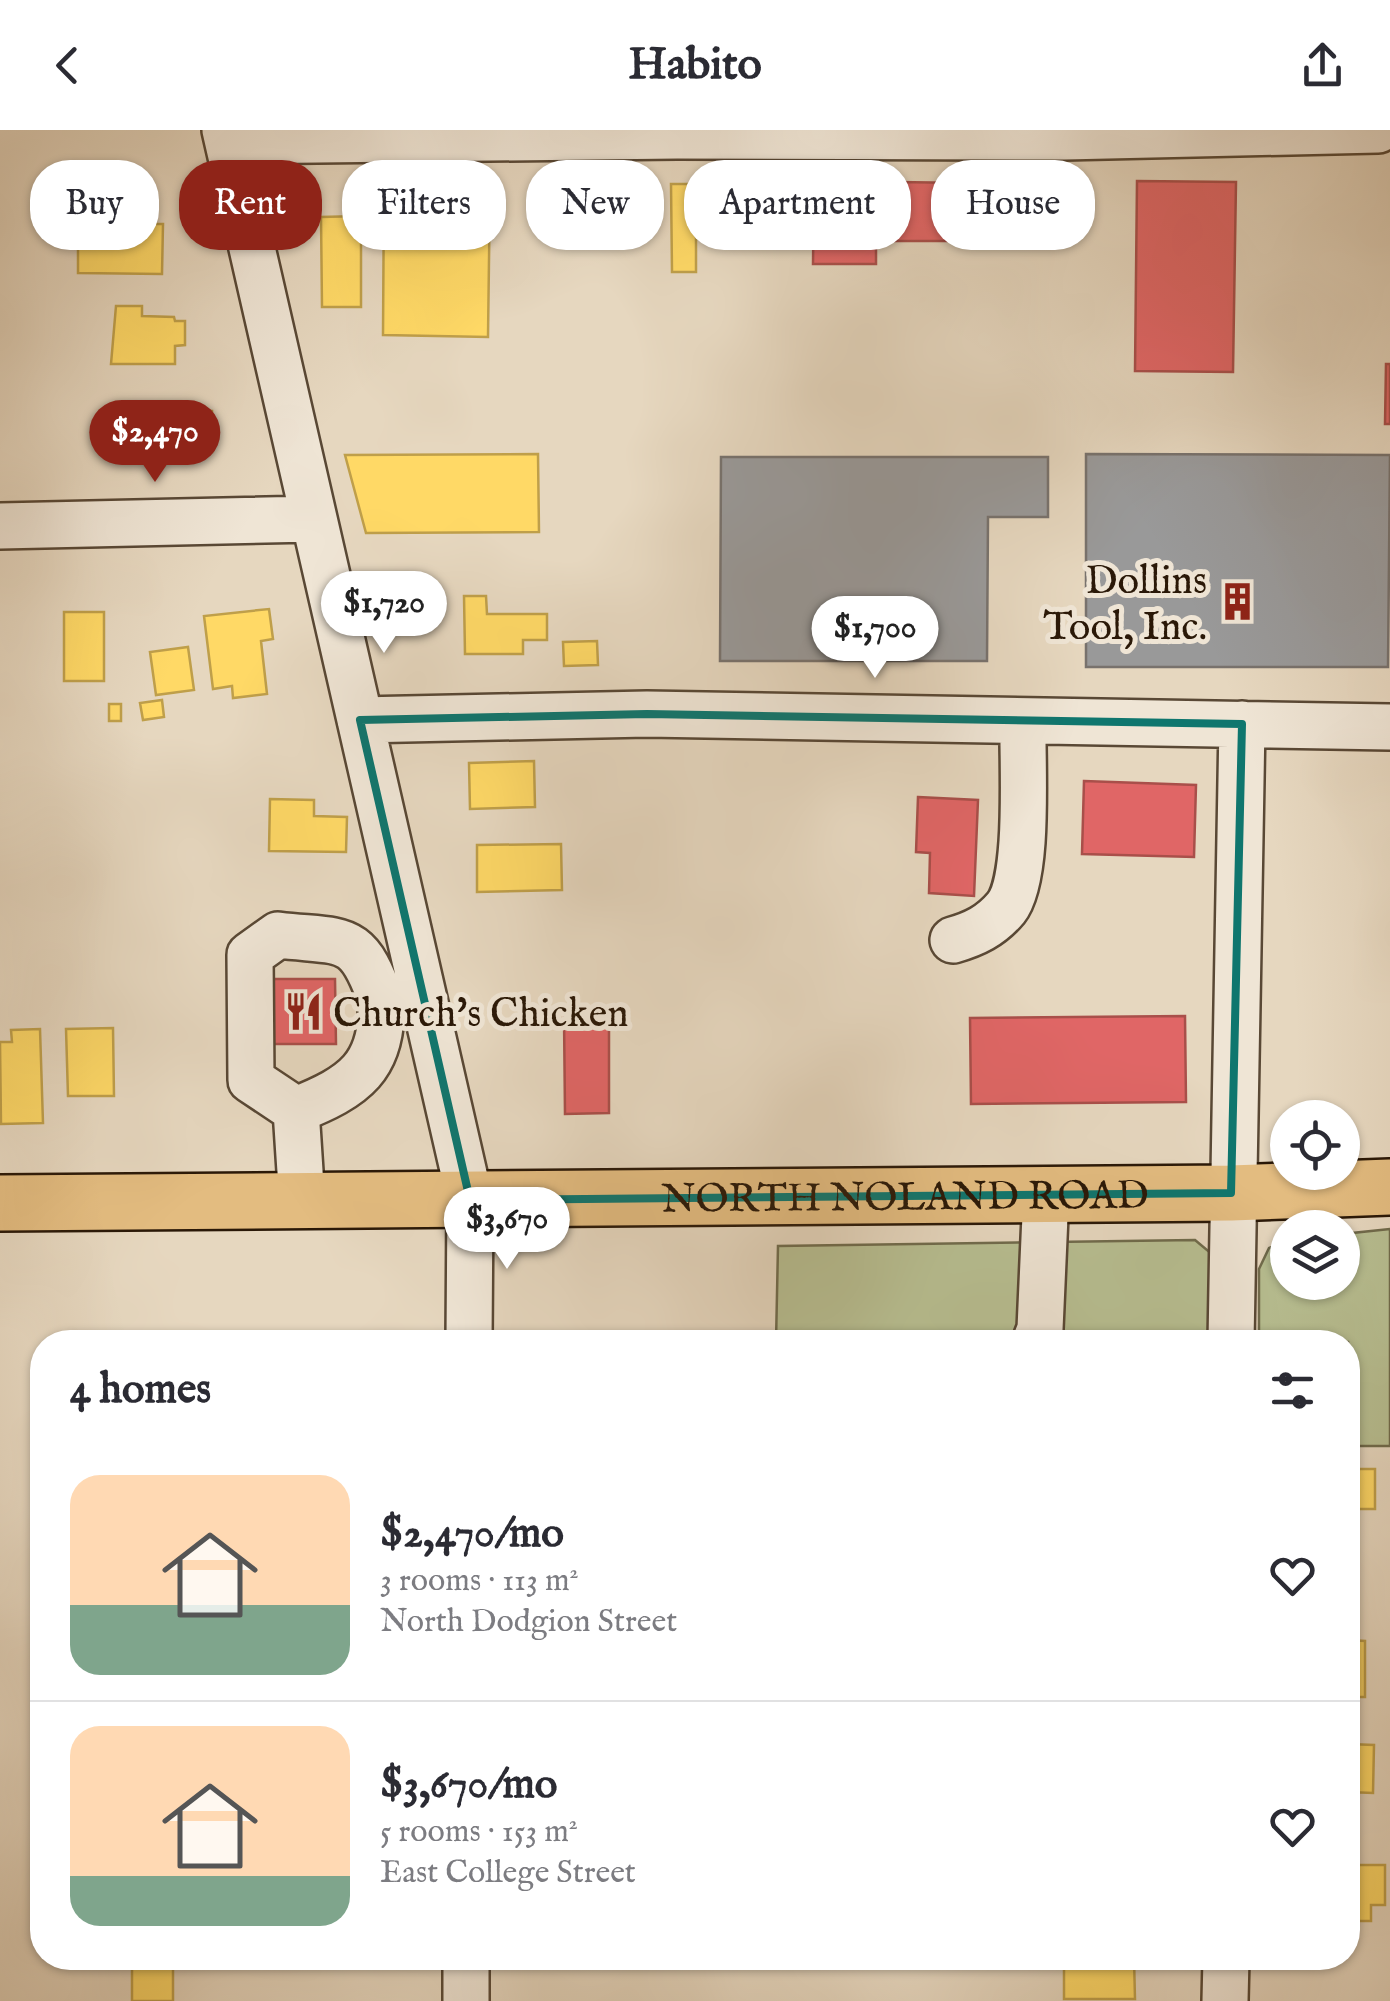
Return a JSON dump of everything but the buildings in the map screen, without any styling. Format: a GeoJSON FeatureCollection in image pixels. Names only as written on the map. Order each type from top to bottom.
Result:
{"type":"FeatureCollection","features":[{"type":"Feature","properties":{"kind":"main road","name":"NORTH NOLAND ROAD"},"geometry":{"type":"LineString","coordinates":[[0,1203],[1232,1193],[1390,1187]]}},
{"type":"Feature","properties":{"kind":"street"},"geometry":{"type":"LineString","coordinates":[[469,1330],[470,1200],[391,986],[360,720],[227,136],[1378,130]]}},
{"type":"Feature","properties":{"kind":"street"},"geometry":{"type":"LineString","coordinates":[[0,526],[312,520]]}},
{"type":"Feature","properties":{"kind":"street"},"geometry":{"type":"LineString","coordinates":[[360,720],[648,714],[1390,727]]}},
{"type":"Feature","properties":{"kind":"street"},"geometry":{"type":"LineString","coordinates":[[953,940],[978,933],[1008,906],[1020,871],[1024,722]]}},
{"type":"Feature","properties":{"kind":"street"},"geometry":{"type":"LineString","coordinates":[[1231,1330],[1242,724]]}},
{"type":"Feature","properties":{"kind":"street"},"geometry":{"type":"LineString","coordinates":[[296,1110],[251,1080],[250,954],[278,935],[347,943],[391,986]]}},
{"type":"Feature","properties":{"kind":"street"},"geometry":{"type":"LineString","coordinates":[[296,1110],[336,1094],[370,1062],[382,1030],[391,986]]}},
{"type":"Feature","properties":{"kind":"street"},"geometry":{"type":"LineString","coordinates":[[296,1110],[302,1202]]}},
{"type":"Feature","properties":{"kind":"street"},"geometry":{"type":"LineString","coordinates":[[1040,1330],[1046,1192]]}},
{"type":"Feature","properties":{"kind":"street"},"geometry":{"type":"LineString","coordinates":[[466,1970],[466,2001]]}},
{"type":"Feature","properties":{"kind":"street"},"geometry":{"type":"LineString","coordinates":[[1225,2001],[1226,1970]]}},
{"type":"Feature","properties":{"kind":"highlighted area"},"geometry":{"type":"Polygon","coordinates":[[[647,714],[1242,724],[1231,1193],[470,1200],[360,720],[647,714]]]}},
{"type":"Feature","properties":{"kind":"green space"},"geometry":{"type":"Polygon","coordinates":[[[1390,1229],[1390,1446],[1360,1446],[1360,1330],[1259,1330],[1259,1269],[1269,1248],[1270,1300],[1360,1300],[1360,1232],[1390,1229]]]}},
{"type":"Feature","properties":{"kind":"green space"},"geometry":{"type":"Polygon","coordinates":[[[1195,1240],[1213,1255],[1213,1330],[776,1330],[778,1246],[1195,1240]]]}},
{"type":"Feature","properties":{"kind":"place","name":"Dollins Tool, Inc."},"geometry":{"type":"Point","coordinates":[1237,602]}},
{"type":"Feature","properties":{"kind":"place","name":"Church's Chicken"},"geometry":{"type":"Point","coordinates":[303,1012]}}]}
